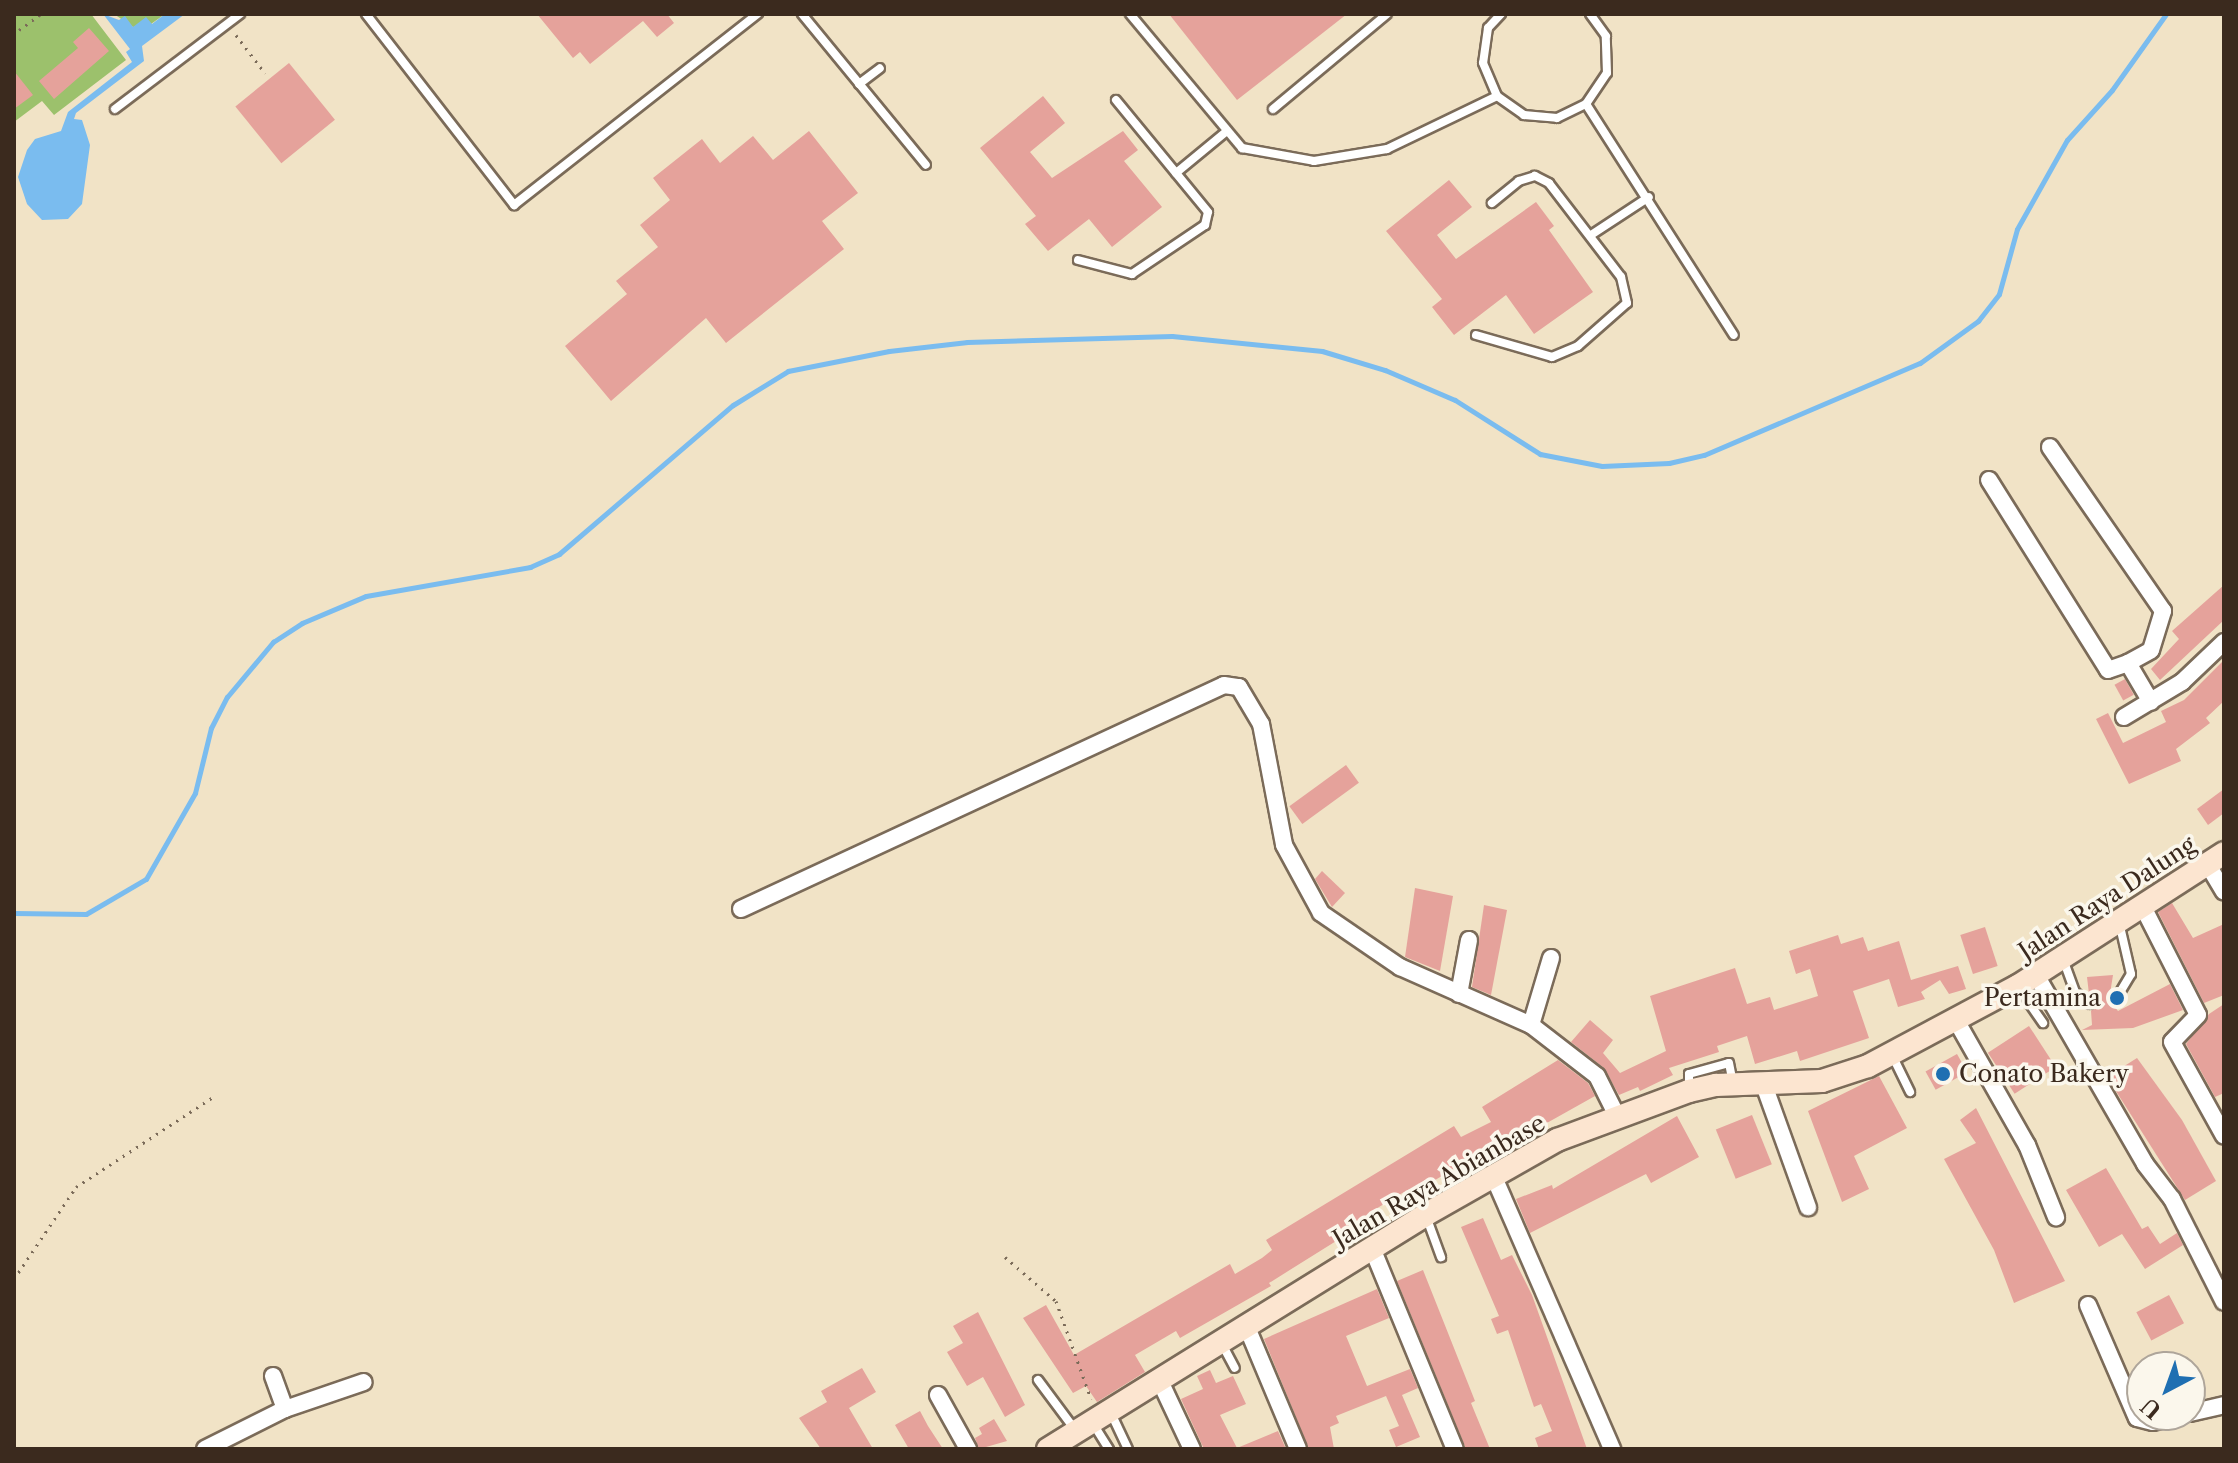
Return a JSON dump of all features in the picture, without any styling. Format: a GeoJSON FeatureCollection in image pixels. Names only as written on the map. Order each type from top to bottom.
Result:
{"type":"FeatureCollection","features":[{"type":"Feature","properties":{"kind":"main road","name":"Jalan Raya Dalung"},"geometry":{"type":"LineString","coordinates":[[1892,1055],[2027,981],[2216,859]]}},
{"type":"Feature","properties":{"kind":"main road","name":"Jalan Raya Abianbase"},"geometry":{"type":"LineString","coordinates":[[1048,1449],[1493,1175],[1617,1116],[1689,1091],[1733,1085],[1822,1081],[1892,1055]]}},
{"type":"Feature","properties":{"kind":"street"},"geometry":{"type":"LineString","coordinates":[[1989,480],[2108,670],[2128,663],[2151,650],[2163,611],[2050,447]]}},
{"type":"Feature","properties":{"kind":"street"},"geometry":{"type":"LineString","coordinates":[[2124,717],[2182,682],[2224,642]]}},
{"type":"Feature","properties":{"kind":"street"},"geometry":{"type":"LineString","coordinates":[[2128,663],[2151,702]]}},
{"type":"Feature","properties":{"kind":"street"},"geometry":{"type":"LineString","coordinates":[[741,909],[1224,685],[1239,687],[1255,708],[1273,774],[1284,845],[1307,896],[1335,926],[1400,967],[1531,1025],[1597,1076],[1617,1116]]}},
{"type":"Feature","properties":{"kind":"street"},"geometry":{"type":"LineString","coordinates":[[2216,859],[2224,892]]}},
{"type":"Feature","properties":{"kind":"street"},"geometry":{"type":"LineString","coordinates":[[2142,905],[2198,1015],[2172,1042],[2224,1136]]}},
{"type":"Feature","properties":{"kind":"street"},"geometry":{"type":"LineString","coordinates":[[1459,994],[1469,940]]}},
{"type":"Feature","properties":{"kind":"street"},"geometry":{"type":"LineString","coordinates":[[1531,1025],[1551,958]]}},
{"type":"Feature","properties":{"kind":"street"},"geometry":{"type":"LineString","coordinates":[[2027,981],[2145,1164],[2172,1199],[2224,1302]]}},
{"type":"Feature","properties":{"kind":"street"},"geometry":{"type":"LineString","coordinates":[[1957,1022],[2022,1136],[2056,1217]]}},
{"type":"Feature","properties":{"kind":"street"},"geometry":{"type":"LineString","coordinates":[[1764,1085],[1808,1207]]}},
{"type":"Feature","properties":{"kind":"street"},"geometry":{"type":"LineString","coordinates":[[1493,1175],[1612,1449]]}},
{"type":"Feature","properties":{"kind":"street"},"geometry":{"type":"LineString","coordinates":[[1372,1248],[1455,1449]]}},
{"type":"Feature","properties":{"kind":"street"},"geometry":{"type":"LineString","coordinates":[[2088,1305],[2126,1393]]}},
{"type":"Feature","properties":{"kind":"street"},"geometry":{"type":"LineString","coordinates":[[1246,1325],[1298,1449]]}},
{"type":"Feature","properties":{"kind":"street"},"geometry":{"type":"LineString","coordinates":[[273,1376],[285,1409]]}},
{"type":"Feature","properties":{"kind":"street"},"geometry":{"type":"LineString","coordinates":[[1159,1379],[1192,1449]]}},
{"type":"Feature","properties":{"kind":"street"},"geometry":{"type":"LineString","coordinates":[[205,1449],[285,1409],[364,1382]]}},
{"type":"Feature","properties":{"kind":"street"},"geometry":{"type":"LineString","coordinates":[[938,1395],[968,1449]]}},
{"type":"Feature","properties":{"kind":"lane"},"geometry":{"type":"LineString","coordinates":[[115,109],[240,14]]}},
{"type":"Feature","properties":{"kind":"lane"},"geometry":{"type":"LineString","coordinates":[[366,14],[514,205],[758,14]]}},
{"type":"Feature","properties":{"kind":"lane"},"geometry":{"type":"LineString","coordinates":[[802,14],[926,165]]}},
{"type":"Feature","properties":{"kind":"lane"},"geometry":{"type":"LineString","coordinates":[[1130,14],[1242,148],[1314,161],[1387,149],[1497,96]]}},
{"type":"Feature","properties":{"kind":"lane"},"geometry":{"type":"LineString","coordinates":[[1273,109],[1387,14]]}},
{"type":"Feature","properties":{"kind":"lane"},"geometry":{"type":"LineString","coordinates":[[1501,14],[1488,28],[1483,63],[1497,96],[1524,115],[1557,118],[1586,104],[1607,73],[1606,36],[1590,14]]}},
{"type":"Feature","properties":{"kind":"lane"},"geometry":{"type":"LineString","coordinates":[[859,84],[880,68]]}},
{"type":"Feature","properties":{"kind":"lane"},"geometry":{"type":"LineString","coordinates":[[1078,260],[1132,274],[1205,225],[1208,212],[1116,100]]}},
{"type":"Feature","properties":{"kind":"lane"},"geometry":{"type":"LineString","coordinates":[[1586,104],[1649,197],[1734,335]]}},
{"type":"Feature","properties":{"kind":"lane"},"geometry":{"type":"LineString","coordinates":[[1176,173],[1227,131]]}},
{"type":"Feature","properties":{"kind":"lane"},"geometry":{"type":"LineString","coordinates":[[1476,335],[1552,357],[1578,346],[1624,309],[1621,277],[1549,183],[1535,176],[1519,181],[1492,203]]}},
{"type":"Feature","properties":{"kind":"lane"},"geometry":{"type":"LineString","coordinates":[[1591,235],[1649,197]]}},
{"type":"Feature","properties":{"kind":"lane"},"geometry":{"type":"LineString","coordinates":[[2116,999],[2131,974],[2119,921]]}},
{"type":"Feature","properties":{"kind":"lane"},"geometry":{"type":"LineString","coordinates":[[2063,959],[2075,992],[2090,1004]]}},
{"type":"Feature","properties":{"kind":"lane"},"geometry":{"type":"LineString","coordinates":[[2027,981],[2043,1023]]}},
{"type":"Feature","properties":{"kind":"lane"},"geometry":{"type":"LineString","coordinates":[[1892,1055],[1910,1092]]}},
{"type":"Feature","properties":{"kind":"lane"},"geometry":{"type":"LineString","coordinates":[[1425,1215],[1441,1257]]}},
{"type":"Feature","properties":{"kind":"lane"},"geometry":{"type":"LineString","coordinates":[[1220,1341],[1235,1368]]}},
{"type":"Feature","properties":{"kind":"lane"},"geometry":{"type":"LineString","coordinates":[[1038,1380],[1095,1420],[1128,1449]]}},
{"type":"Feature","properties":{"kind":"lane"},"geometry":{"type":"LineString","coordinates":[[1095,1420],[1109,1449]]}},
{"type":"Feature","properties":{"kind":"path"},"geometry":{"type":"LineString","coordinates":[[19,30],[41,14]]}},
{"type":"Feature","properties":{"kind":"path"},"geometry":{"type":"LineString","coordinates":[[227,24],[265,73]]}},
{"type":"Feature","properties":{"kind":"path"},"geometry":{"type":"LineString","coordinates":[[14,1279],[76,1187],[213,1097]]}},
{"type":"Feature","properties":{"kind":"path"},"geometry":{"type":"LineString","coordinates":[[1005,1257],[1056,1301],[1095,1420]]}},
{"type":"Feature","properties":{"kind":"green space"},"geometry":{"type":"Polygon","coordinates":[[[14,14],[91,14],[126,60],[54,115],[42,101],[14,122],[14,14]]]}},
{"type":"Feature","properties":{"kind":"green space"},"geometry":{"type":"Polygon","coordinates":[[[114,14],[165,14],[151,24],[133,27],[114,14]]]}},
{"type":"Feature","properties":{"kind":"water"},"geometry":{"type":"Polygon","coordinates":[[[103,14],[119,20],[125,16],[133,27],[146,17],[152,24],[165,14],[185,14],[142,46],[144,61],[76,113],[74,119],[82,120],[90,145],[82,204],[68,219],[42,220],[27,204],[18,177],[27,150],[35,139],[61,131],[68,112],[132,62],[126,52],[130,49],[103,14]]]}},
{"type":"Feature","properties":{"kind":"building"},"geometry":{"type":"Polygon","coordinates":[[[537,14],[667,14],[674,23],[657,37],[643,21],[590,64],[580,52],[573,58],[537,14]]]}},
{"type":"Feature","properties":{"kind":"building"},"geometry":{"type":"Polygon","coordinates":[[[1169,14],[1347,14],[1237,100],[1169,14]]]}},
{"type":"Feature","properties":{"kind":"building"},"geometry":{"type":"Polygon","coordinates":[[[89,28],[109,51],[54,99],[39,81],[78,48],[73,42],[89,28]]]}},
{"type":"Feature","properties":{"kind":"building"},"geometry":{"type":"Polygon","coordinates":[[[289,63],[335,120],[281,163],[235,106],[289,63]]]}},
{"type":"Feature","properties":{"kind":"building"},"geometry":{"type":"Polygon","coordinates":[[[14,71],[33,95],[14,109],[14,71]]]}},
{"type":"Feature","properties":{"kind":"building"},"geometry":{"type":"Polygon","coordinates":[[[1043,96],[1065,123],[1030,152],[1052,178],[1123,131],[1138,150],[1124,161],[1162,207],[1112,247],[1089,219],[1048,251],[1025,224],[1036,216],[980,148],[1043,96]]]}},
{"type":"Feature","properties":{"kind":"building"},"geometry":{"type":"Polygon","coordinates":[[[809,131],[858,193],[822,221],[844,249],[726,343],[706,318],[611,401],[565,346],[627,294],[616,281],[658,247],[640,225],[670,200],[653,178],[702,139],[720,163],[753,136],[773,160],[809,131]]]}},
{"type":"Feature","properties":{"kind":"building"},"geometry":{"type":"Polygon","coordinates":[[[1449,180],[1472,207],[1437,235],[1456,259],[1536,202],[1554,226],[1549,230],[1593,292],[1534,334],[1506,295],[1454,335],[1432,307],[1442,299],[1386,231],[1449,180]]]}},
{"type":"Feature","properties":{"kind":"building"},"geometry":{"type":"Polygon","coordinates":[[[2224,585],[2224,620],[2160,680],[2151,669],[2179,639],[2172,631],[2224,585]]]}},
{"type":"Feature","properties":{"kind":"building"},"geometry":{"type":"Polygon","coordinates":[[[2224,660],[2224,701],[2206,718],[2210,723],[2176,749],[2181,761],[2129,784],[2096,719],[2108,713],[2123,743],[2166,722],[2161,711],[2184,700],[2224,660]]]}},
{"type":"Feature","properties":{"kind":"building"},"geometry":{"type":"Polygon","coordinates":[[[2125,679],[2134,695],[2123,701],[2115,685],[2125,679]]]}},
{"type":"Feature","properties":{"kind":"building"},"geometry":{"type":"Polygon","coordinates":[[[1346,765],[1359,783],[1302,824],[1289,806],[1346,765]]]}},
{"type":"Feature","properties":{"kind":"building"},"geometry":{"type":"Polygon","coordinates":[[[2224,789],[2224,813],[2208,825],[2197,809],[2224,789]]]}},
{"type":"Feature","properties":{"kind":"building"},"geometry":{"type":"Polygon","coordinates":[[[1322,871],[1345,893],[1332,907],[1315,879],[1322,871]]]}},
{"type":"Feature","properties":{"kind":"building"},"geometry":{"type":"Polygon","coordinates":[[[1415,888],[1453,896],[1440,971],[1405,957],[1415,888]]]}},
{"type":"Feature","properties":{"kind":"building"},"geometry":{"type":"Polygon","coordinates":[[[2172,903],[2193,938],[2224,924],[2224,995],[2204,1003],[2158,912],[2172,903]]]}},
{"type":"Feature","properties":{"kind":"building"},"geometry":{"type":"Polygon","coordinates":[[[1484,905],[1507,910],[1491,995],[1472,987],[1484,905]]]}},
{"type":"Feature","properties":{"kind":"building"},"geometry":{"type":"Polygon","coordinates":[[[1985,927],[1998,966],[1973,974],[1960,935],[1985,927]]]}},
{"type":"Feature","properties":{"kind":"building"},"geometry":{"type":"Polygon","coordinates":[[[1838,935],[1841,944],[1863,937],[1868,951],[1899,941],[1911,980],[1958,966],[1966,989],[1949,994],[1940,980],[1921,992],[1925,999],[1898,1007],[1889,979],[1853,991],[1869,1038],[1800,1061],[1797,1051],[1755,1064],[1747,1036],[1717,1046],[1719,1052],[1669,1068],[1673,1075],[1640,1091],[1638,1087],[1619,1095],[1604,1068],[1571,1042],[1590,1020],[1613,1040],[1603,1053],[1620,1073],[1666,1051],[1650,996],[1735,968],[1747,1004],[1770,997],[1774,1010],[1818,996],[1810,969],[1796,974],[1789,951],[1838,935]]]}},
{"type":"Feature","properties":{"kind":"building"},"geometry":{"type":"Polygon","coordinates":[[[2113,975],[2109,1000],[2118,1011],[2170,984],[2183,1010],[2133,1028],[2082,1030],[2092,1025],[2091,1011],[2097,1004],[2089,994],[2087,977],[2113,975]]]}},
{"type":"Feature","properties":{"kind":"building"},"geometry":{"type":"Polygon","coordinates":[[[2224,1004],[2224,1093],[2215,1097],[2186,1044],[2209,1014],[2224,1004]]]}},
{"type":"Feature","properties":{"kind":"building"},"geometry":{"type":"Polygon","coordinates":[[[2029,1026],[2056,1067],[2015,1094],[1988,1053],[2029,1026]]]}},
{"type":"Feature","properties":{"kind":"building"},"geometry":{"type":"Polygon","coordinates":[[[1957,1054],[1967,1072],[1936,1090],[1926,1071],[1957,1054]]]}},
{"type":"Feature","properties":{"kind":"building"},"geometry":{"type":"Polygon","coordinates":[[[2137,1058],[2182,1120],[2216,1181],[2185,1200],[2107,1077],[2137,1058]]]}},
{"type":"Feature","properties":{"kind":"building"},"geometry":{"type":"Polygon","coordinates":[[[1558,1060],[1588,1083],[1595,1096],[1529,1133],[1532,1138],[1508,1152],[1505,1146],[1477,1161],[1475,1156],[1407,1197],[1404,1192],[1369,1213],[1373,1218],[1269,1283],[1271,1286],[1180,1338],[1176,1331],[1135,1355],[1145,1372],[1097,1402],[1086,1386],[1073,1393],[1023,1318],[1046,1305],[1074,1355],[1230,1264],[1235,1274],[1262,1258],[1272,1250],[1266,1240],[1454,1126],[1461,1137],[1491,1122],[1482,1107],[1558,1060]]]}},
{"type":"Feature","properties":{"kind":"building"},"geometry":{"type":"Polygon","coordinates":[[[1879,1076],[1907,1128],[1854,1156],[1869,1189],[1842,1202],[1808,1111],[1879,1076]]]}},
{"type":"Feature","properties":{"kind":"building"},"geometry":{"type":"Polygon","coordinates":[[[1976,1108],[2065,1281],[2014,1303],[1994,1250],[1944,1159],[1976,1143],[1960,1120],[1976,1108]]]}},
{"type":"Feature","properties":{"kind":"building"},"geometry":{"type":"Polygon","coordinates":[[[1752,1115],[1772,1164],[1736,1179],[1716,1130],[1752,1115]]]}},
{"type":"Feature","properties":{"kind":"building"},"geometry":{"type":"Polygon","coordinates":[[[1677,1116],[1699,1157],[1651,1183],[1646,1174],[1530,1233],[1516,1199],[1552,1185],[1553,1189],[1677,1116]]]}},
{"type":"Feature","properties":{"kind":"building"},"geometry":{"type":"Polygon","coordinates":[[[2106,1168],[2142,1229],[2148,1226],[2160,1244],[2177,1233],[2183,1245],[2145,1269],[2122,1234],[2099,1247],[2066,1190],[2106,1168]]]}},
{"type":"Feature","properties":{"kind":"building"},"geometry":{"type":"Polygon","coordinates":[[[1483,1218],[1501,1260],[1512,1255],[1532,1295],[1587,1449],[1539,1449],[1535,1438],[1552,1431],[1541,1404],[1534,1407],[1508,1330],[1497,1334],[1491,1319],[1499,1316],[1461,1227],[1483,1218]]]}},
{"type":"Feature","properties":{"kind":"building"},"geometry":{"type":"Polygon","coordinates":[[[1423,1270],[1475,1401],[1471,1403],[1490,1449],[1466,1449],[1397,1281],[1423,1270]]]}},
{"type":"Feature","properties":{"kind":"building"},"geometry":{"type":"Polygon","coordinates":[[[1377,1289],[1389,1318],[1346,1336],[1367,1386],[1410,1369],[1418,1388],[1402,1395],[1420,1437],[1396,1447],[1389,1430],[1399,1426],[1386,1396],[1336,1416],[1339,1423],[1330,1427],[1334,1449],[1309,1449],[1264,1339],[1377,1289]]]}},
{"type":"Feature","properties":{"kind":"building"},"geometry":{"type":"Polygon","coordinates":[[[2169,1295],[2184,1323],[2151,1341],[2136,1312],[2169,1295]]]}},
{"type":"Feature","properties":{"kind":"building"},"geometry":{"type":"Polygon","coordinates":[[[978,1312],[1025,1405],[1005,1417],[983,1377],[967,1386],[947,1352],[963,1343],[953,1326],[978,1312]]]}},
{"type":"Feature","properties":{"kind":"building"},"geometry":{"type":"Polygon","coordinates":[[[862,1368],[876,1392],[849,1408],[873,1449],[821,1449],[799,1418],[827,1402],[821,1391],[862,1368]]]}},
{"type":"Feature","properties":{"kind":"building"},"geometry":{"type":"Polygon","coordinates":[[[1210,1370],[1216,1383],[1233,1376],[1246,1404],[1220,1415],[1237,1448],[1278,1431],[1286,1449],[1204,1449],[1181,1399],[1203,1389],[1197,1376],[1210,1370]]]}},
{"type":"Feature","properties":{"kind":"building"},"geometry":{"type":"Polygon","coordinates":[[[920,1411],[943,1449],[909,1449],[895,1425],[920,1411]]]}},
{"type":"Feature","properties":{"kind":"building"},"geometry":{"type":"Polygon","coordinates":[[[994,1419],[1007,1441],[979,1449],[975,1438],[982,1434],[979,1428],[994,1419]]]}},
{"type":"Feature","properties":{"kind":"waterway"},"geometry":{"type":"LineString","coordinates":[[14,913],[86,914],[146,879],[195,793],[211,728],[227,697],[273,642],[302,623],[366,596],[530,567],[559,554],[733,405],[788,371],[889,351],[967,342],[1172,336],[1322,351],[1385,370],[1455,400],[1540,454],[1602,466],[1669,463],[1704,455],[1920,363],[1978,321],[1999,294],[2017,229],[2067,140],[2112,90],[2166,14]]}},
{"type":"Feature","properties":{"kind":"place","name":"Pertamina"},"geometry":{"type":"Point","coordinates":[2117,998]}},
{"type":"Feature","properties":{"kind":"place","name":"Conato Bakery"},"geometry":{"type":"Point","coordinates":[1943,1074]}}]}
